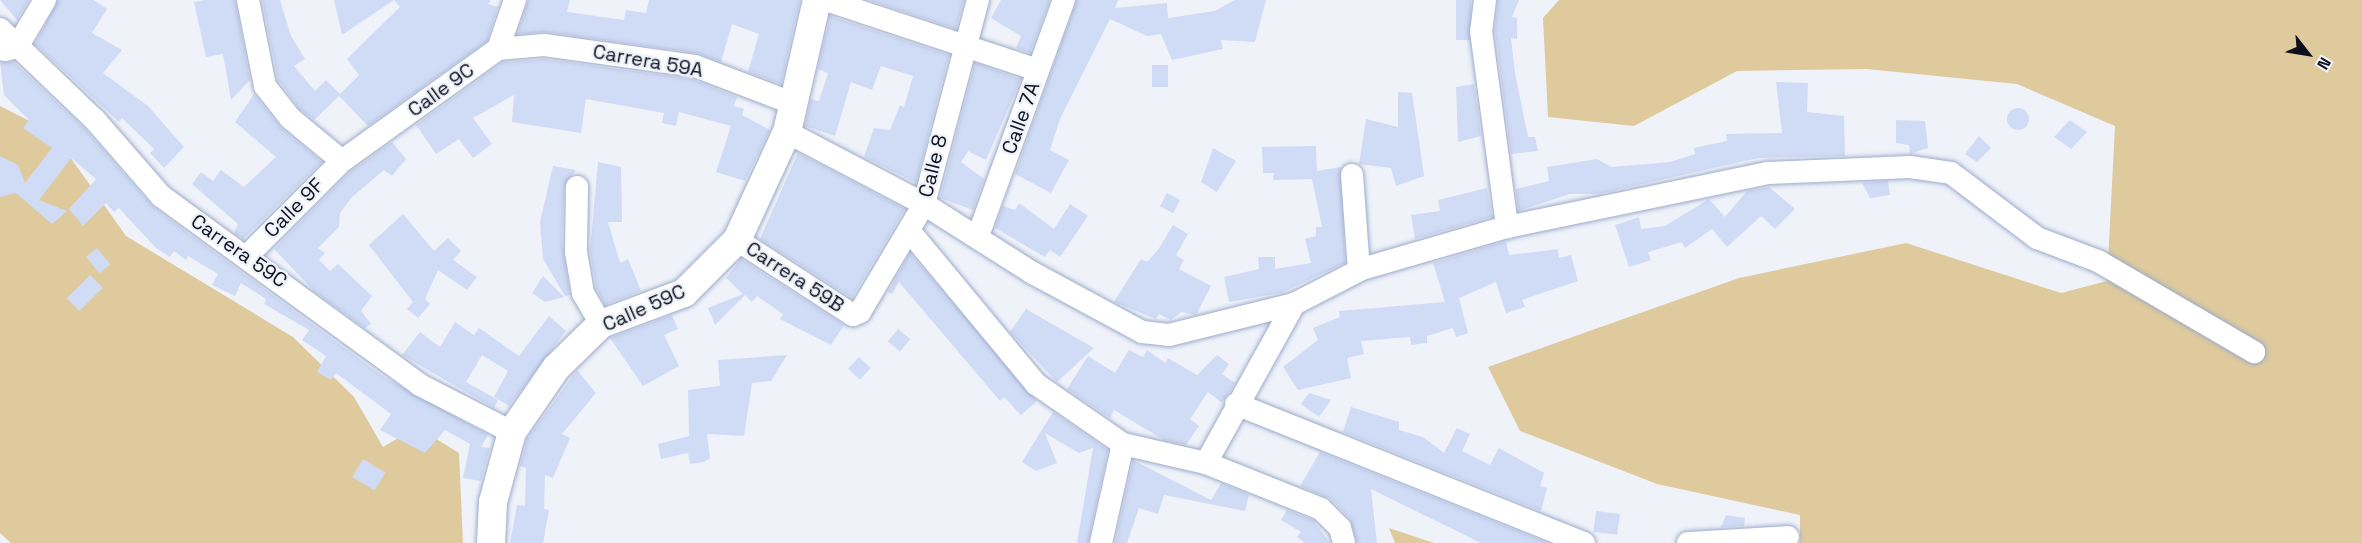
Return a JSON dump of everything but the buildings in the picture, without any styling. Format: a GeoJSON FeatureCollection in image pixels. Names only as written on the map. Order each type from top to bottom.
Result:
{"type":"FeatureCollection","features":[{"type":"Feature","properties":{"kind":"street"},"geometry":{"type":"LineString","coordinates":[[9,49],[45,0]]}},
{"type":"Feature","properties":{"kind":"street"},"geometry":{"type":"LineString","coordinates":[[248,0],[266,86],[290,118],[342,161]]}},
{"type":"Feature","properties":{"kind":"street"},"geometry":{"type":"LineString","coordinates":[[498,49],[515,0]]}},
{"type":"Feature","properties":{"kind":"street","name":"Calle 59C"},"geometry":{"type":"LineString","coordinates":[[491,543],[493,502],[512,432],[556,368],[602,324],[684,293],[737,240],[787,132],[817,0]]}},
{"type":"Feature","properties":{"kind":"street"},"geometry":{"type":"LineString","coordinates":[[826,0],[963,49],[1038,70]]}},
{"type":"Feature","properties":{"kind":"street","name":"Calle 8"},"geometry":{"type":"LineString","coordinates":[[853,315],[870,300],[911,233],[924,204],[963,49],[978,0]]}},
{"type":"Feature","properties":{"kind":"street","name":"Calle 7A"},"geometry":{"type":"LineString","coordinates":[[978,236],[1064,0]]}},
{"type":"Feature","properties":{"kind":"street"},"geometry":{"type":"LineString","coordinates":[[1485,0],[1481,31],[1507,227]]}},
{"type":"Feature","properties":{"kind":"street","name":"Carrera 59C"},"geometry":{"type":"LineString","coordinates":[[0,29],[9,49],[95,120],[161,195],[420,385],[512,432]]}},
{"type":"Feature","properties":{"kind":"street","name":"Carrera 59A"},"geometry":{"type":"LineString","coordinates":[[498,49],[544,45],[695,66],[792,103]]}},
{"type":"Feature","properties":{"kind":"street","name":"Calle 9C"},"geometry":{"type":"LineString","coordinates":[[342,161],[498,49]]}},
{"type":"Feature","properties":{"kind":"street"},"geometry":{"type":"LineString","coordinates":[[787,132],[924,204],[978,236],[1031,272],[1142,332],[1169,335],[1294,304],[1359,270],[1507,227],[1768,173],[1933,168],[1951,173],[2037,238],[2098,261],[2254,352]]}},
{"type":"Feature","properties":{"kind":"street","name":"Calle 9F"},"geometry":{"type":"LineString","coordinates":[[247,256],[342,161]]}},
{"type":"Feature","properties":{"kind":"street"},"geometry":{"type":"LineString","coordinates":[[1352,175],[1359,270]]}},
{"type":"Feature","properties":{"kind":"street"},"geometry":{"type":"LineString","coordinates":[[577,187],[576,252],[584,293],[602,324]]}},
{"type":"Feature","properties":{"kind":"street"},"geometry":{"type":"LineString","coordinates":[[911,233],[1036,384],[1123,444],[1206,463],[1321,509],[1340,528],[1344,543]]}},
{"type":"Feature","properties":{"kind":"street","name":"Carrera 59B"},"geometry":{"type":"LineString","coordinates":[[737,240],[853,315]]}},
{"type":"Feature","properties":{"kind":"street"},"geometry":{"type":"LineString","coordinates":[[1206,463],[1236,404],[1294,304]]}},
{"type":"Feature","properties":{"kind":"street"},"geometry":{"type":"LineString","coordinates":[[1236,404],[1584,543]]}},
{"type":"Feature","properties":{"kind":"street"},"geometry":{"type":"LineString","coordinates":[[1101,543],[1123,444]]}},
{"type":"Feature","properties":{"kind":"street"},"geometry":{"type":"LineString","coordinates":[[1688,543],[1788,537]]}},
{"type":"Feature","properties":{"kind":"shaded area"},"geometry":{"type":"Polygon","coordinates":[[[1559,0],[2362,0],[2362,543],[1800,543],[1800,515],[1657,484],[1520,431],[1488,367],[1739,278],[1906,243],[2061,293],[2107,281],[2115,126],[2017,84],[1867,69],[1737,71],[1634,126],[1548,117],[1543,18],[1559,0]]]}},
{"type":"Feature","properties":{"kind":"shaded area"},"geometry":{"type":"Polygon","coordinates":[[[0,106],[53,133],[126,236],[293,337],[354,397],[383,447],[417,427],[459,453],[463,543],[11,543],[0,533],[0,106]]]}},
{"type":"Feature","properties":{"kind":"shaded area"},"geometry":{"type":"Polygon","coordinates":[[[1389,528],[1434,543],[1395,543],[1389,528]]]}}]}
